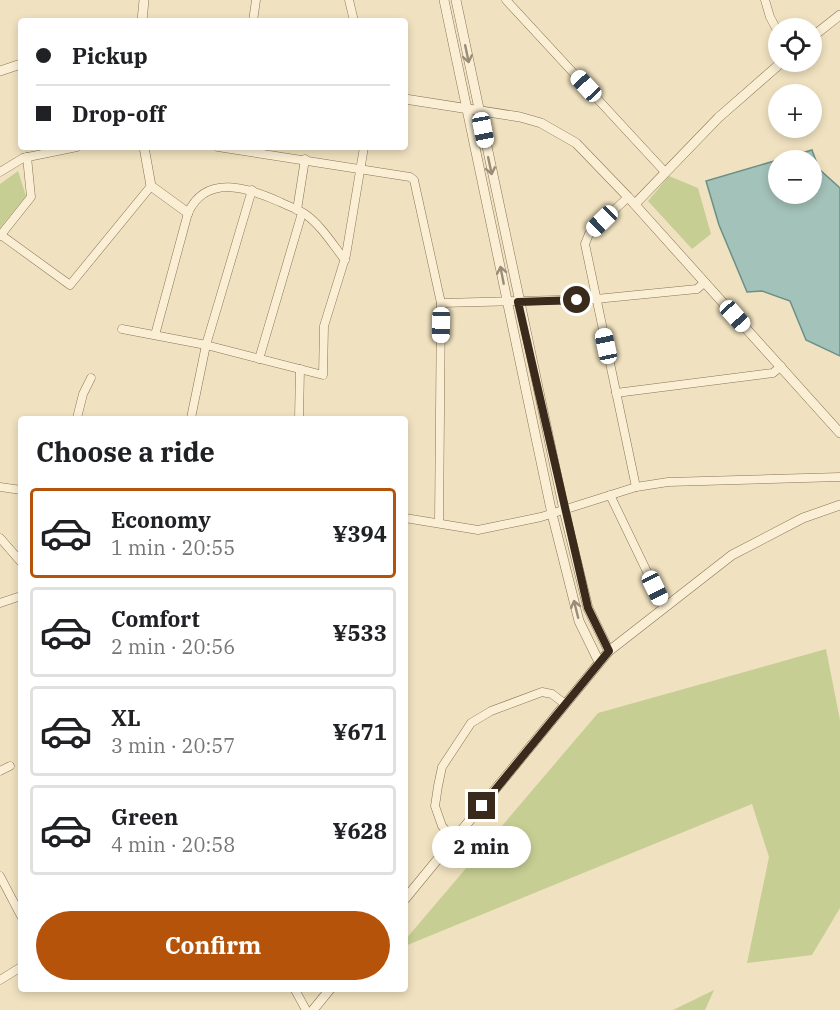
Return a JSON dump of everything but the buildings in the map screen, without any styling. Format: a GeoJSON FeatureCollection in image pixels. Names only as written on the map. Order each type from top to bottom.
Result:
{"type":"FeatureCollection","features":[{"type":"Feature","properties":{"kind":"street"},"geometry":{"type":"LineString","coordinates":[[142,18],[144,0]]}},
{"type":"Feature","properties":{"kind":"street"},"geometry":{"type":"LineString","coordinates":[[253,18],[256,0]]}},
{"type":"Feature","properties":{"kind":"street"},"geometry":{"type":"LineString","coordinates":[[349,0],[353,18]]}},
{"type":"Feature","properties":{"kind":"street"},"geometry":{"type":"LineString","coordinates":[[444,0],[474,108],[588,608],[609,651]]}},
{"type":"Feature","properties":{"kind":"street"},"geometry":{"type":"LineString","coordinates":[[456,0],[507,302],[552,514],[579,621],[599,663]]}},
{"type":"Feature","properties":{"kind":"street"},"geometry":{"type":"LineString","coordinates":[[506,0],[665,172]]}},
{"type":"Feature","properties":{"kind":"street"},"geometry":{"type":"LineString","coordinates":[[765,0],[771,18]]}},
{"type":"Feature","properties":{"kind":"street"},"geometry":{"type":"LineString","coordinates":[[822,29],[840,15]]}},
{"type":"Feature","properties":{"kind":"street"},"geometry":{"type":"LineString","coordinates":[[0,71],[18,65]]}},
{"type":"Feature","properties":{"kind":"street"},"geometry":{"type":"LineString","coordinates":[[635,204],[718,118],[771,72]]}},
{"type":"Feature","properties":{"kind":"street"},"geometry":{"type":"LineString","coordinates":[[408,99],[520,117],[557,132],[588,154],[840,433]]}},
{"type":"Feature","properties":{"kind":"street"},"geometry":{"type":"LineString","coordinates":[[0,172],[27,157],[62,150]]}},
{"type":"Feature","properties":{"kind":"street"},"geometry":{"type":"LineString","coordinates":[[145,150],[151,186],[188,213]]}},
{"type":"Feature","properties":{"kind":"street"},"geometry":{"type":"LineString","coordinates":[[260,150],[410,177],[414,180],[441,303],[439,523]]}},
{"type":"Feature","properties":{"kind":"street"},"geometry":{"type":"LineString","coordinates":[[122,329],[206,345],[323,375],[324,326],[345,260],[363,150]]}},
{"type":"Feature","properties":{"kind":"street"},"geometry":{"type":"LineString","coordinates":[[27,157],[31,197],[0,235],[70,285],[151,186]]}},
{"type":"Feature","properties":{"kind":"street"},"geometry":{"type":"LineString","coordinates":[[259,358],[299,212],[305,159]]}},
{"type":"Feature","properties":{"kind":"street"},"geometry":{"type":"LineString","coordinates":[[155,335],[188,213],[192,204],[204,192],[220,186],[252,190],[299,212],[314,223],[345,260]]}},
{"type":"Feature","properties":{"kind":"street"},"geometry":{"type":"LineString","coordinates":[[191,416],[206,345],[252,190]]}},
{"type":"Feature","properties":{"kind":"street"},"geometry":{"type":"LineString","coordinates":[[628,196],[585,240],[636,487]]}},
{"type":"Feature","properties":{"kind":"street"},"geometry":{"type":"LineString","coordinates":[[441,303],[596,299],[697,289],[705,282]]}},
{"type":"Feature","properties":{"kind":"street"},"geometry":{"type":"LineString","coordinates":[[616,393],[773,374],[781,366]]}},
{"type":"Feature","properties":{"kind":"street"},"geometry":{"type":"LineString","coordinates":[[299,416],[300,369]]}},
{"type":"Feature","properties":{"kind":"street"},"geometry":{"type":"LineString","coordinates":[[78,416],[83,394],[91,378]]}},
{"type":"Feature","properties":{"kind":"street"},"geometry":{"type":"LineString","coordinates":[[408,518],[478,530],[552,514],[636,487],[668,482],[840,477]]}},
{"type":"Feature","properties":{"kind":"street"},"geometry":{"type":"LineString","coordinates":[[0,487],[18,490]]}},
{"type":"Feature","properties":{"kind":"street"},"geometry":{"type":"LineString","coordinates":[[609,495],[664,607]]}},
{"type":"Feature","properties":{"kind":"street"},"geometry":{"type":"LineString","coordinates":[[408,895],[609,651],[664,607],[755,541],[803,518],[840,505]]}},
{"type":"Feature","properties":{"kind":"street"},"geometry":{"type":"LineString","coordinates":[[0,538],[18,559]]}},
{"type":"Feature","properties":{"kind":"street"},"geometry":{"type":"LineString","coordinates":[[0,603],[18,597]]}},
{"type":"Feature","properties":{"kind":"street"},"geometry":{"type":"LineString","coordinates":[[454,840],[442,826],[435,806],[442,767],[471,723],[491,711],[542,692],[552,694],[566,704]]}},
{"type":"Feature","properties":{"kind":"street"},"geometry":{"type":"LineString","coordinates":[[0,771],[10,766]]}},
{"type":"Feature","properties":{"kind":"street"},"geometry":{"type":"LineString","coordinates":[[0,876],[18,910]]}},
{"type":"Feature","properties":{"kind":"street"},"geometry":{"type":"LineString","coordinates":[[0,980],[18,969]]}},
{"type":"Feature","properties":{"kind":"street"},"geometry":{"type":"LineString","coordinates":[[296,992],[306,1010]]}},
{"type":"Feature","properties":{"kind":"street"},"geometry":{"type":"LineString","coordinates":[[313,1010],[328,992]]}},
{"type":"Feature","properties":{"kind":"green space"},"geometry":{"type":"Polygon","coordinates":[[[18,171],[26,196],[0,228],[0,184],[18,171]]]}},
{"type":"Feature","properties":{"kind":"green space"},"geometry":{"type":"Polygon","coordinates":[[[669,176],[698,188],[711,234],[692,249],[648,201],[669,176]]]}},
{"type":"Feature","properties":{"kind":"green space"},"geometry":{"type":"Polygon","coordinates":[[[826,649],[840,720],[840,908],[812,955],[747,963],[769,857],[752,804],[408,945],[408,936],[598,713],[826,649]]]}},
{"type":"Feature","properties":{"kind":"green space"},"geometry":{"type":"Polygon","coordinates":[[[714,990],[705,1010],[673,1010],[714,990]]]}},
{"type":"Feature","properties":{"kind":"water"},"geometry":{"type":"Polygon","coordinates":[[[768,163],[768,204],[822,204],[822,172],[840,188],[840,356],[806,340],[790,301],[762,291],[747,292],[719,225],[706,181],[768,163]]]}},
{"type":"Feature","properties":{"kind":"route"},"geometry":{"type":"LineString","coordinates":[[482,806],[609,651],[588,608],[518,302],[577,300]]}}]}
